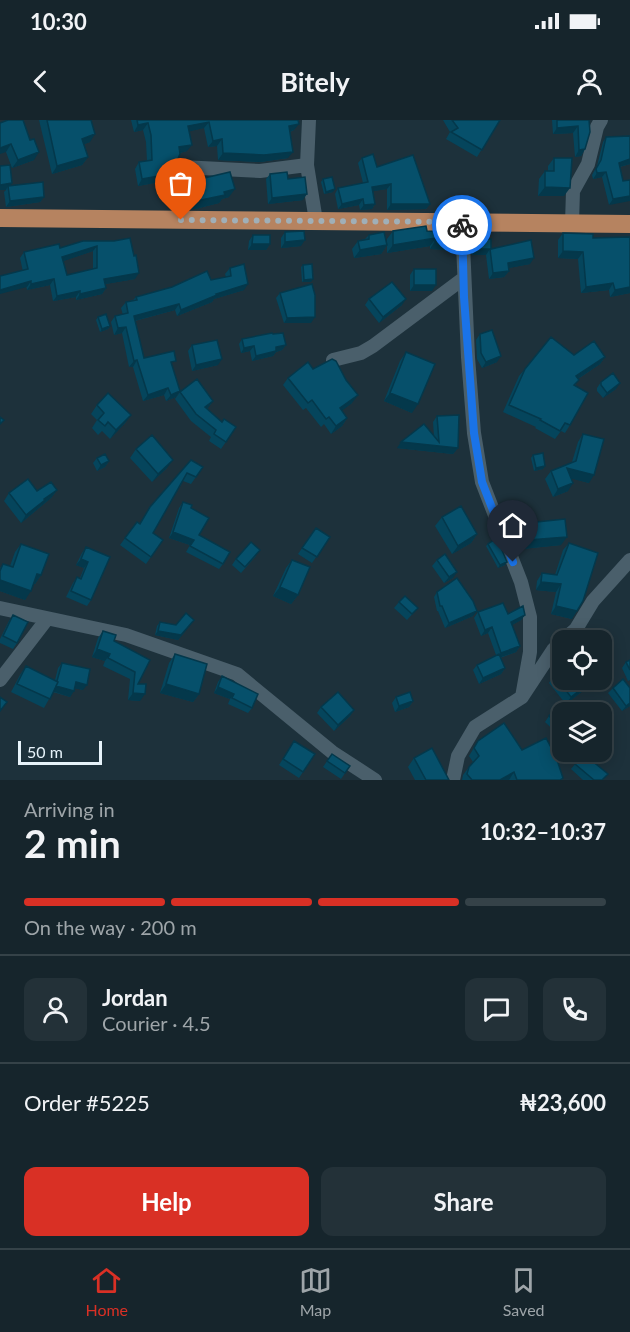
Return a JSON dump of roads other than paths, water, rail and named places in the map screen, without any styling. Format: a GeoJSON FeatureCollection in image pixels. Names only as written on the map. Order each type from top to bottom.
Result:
{"type":"FeatureCollection","features":[{"type":"Feature","properties":{"kind":"main road"},"geometry":{"type":"LineString","coordinates":[[0,218],[630,224]]}},
{"type":"Feature","properties":{"kind":"street"},"geometry":{"type":"LineString","coordinates":[[309,120],[307,165],[316,221]]}},
{"type":"Feature","properties":{"kind":"street"},"geometry":{"type":"LineString","coordinates":[[572,223],[573,190],[588,164],[597,127],[601,120]]}},
{"type":"Feature","properties":{"kind":"street"},"geometry":{"type":"LineString","coordinates":[[181,168],[242,168],[260,171],[307,165]]}},
{"type":"Feature","properties":{"kind":"street"},"geometry":{"type":"LineString","coordinates":[[462,222],[474,433],[482,482],[521,582],[530,616],[530,652],[522,697]]}},
{"type":"Feature","properties":{"kind":"street"},"geometry":{"type":"LineString","coordinates":[[333,360],[361,353],[374,346],[464,278]]}},
{"type":"Feature","properties":{"kind":"street"},"geometry":{"type":"LineString","coordinates":[[575,630],[594,601],[630,560]]}},
{"type":"Feature","properties":{"kind":"street"},"geometry":{"type":"LineString","coordinates":[[0,608],[126,635],[237,675],[332,752],[375,780]]}},
{"type":"Feature","properties":{"kind":"street"},"geometry":{"type":"LineString","coordinates":[[0,680],[47,619]]}},
{"type":"Feature","properties":{"kind":"street"},"geometry":{"type":"LineString","coordinates":[[453,780],[458,756],[475,728],[522,697],[552,653]]}}]}
